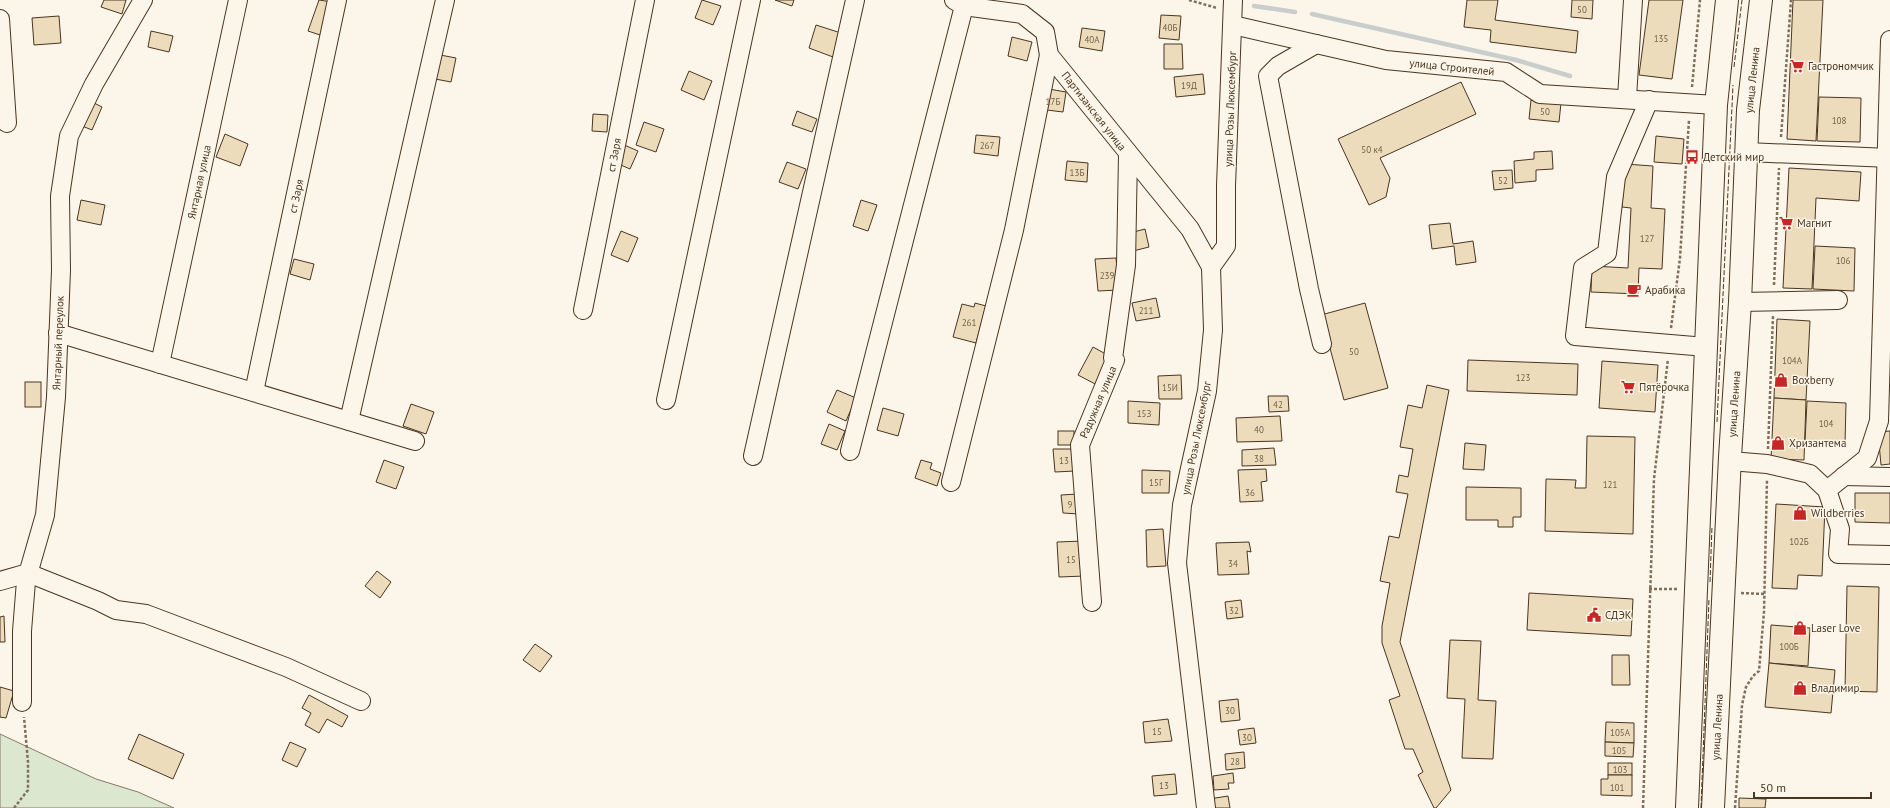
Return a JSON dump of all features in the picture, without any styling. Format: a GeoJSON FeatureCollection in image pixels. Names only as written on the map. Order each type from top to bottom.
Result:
{"type":"FeatureCollection","features":[{"type":"Feature","properties":{"kind":"main road"},"geometry":{"type":"LineString","coordinates":[[1687,808],[1716,105],[1727,0]]}},
{"type":"Feature","properties":{"kind":"main road","name":"улица Ленина"},"geometry":{"type":"LineString","coordinates":[[1713,808],[1730,459],[1740,302],[1748,110],[1761,0]]}},
{"type":"Feature","properties":{"kind":"main road"},"geometry":{"type":"LineString","coordinates":[[1701,454],[1730,459]]}},
{"type":"Feature","properties":{"kind":"street","name":"Янтарный переулок"},"geometry":{"type":"LineString","coordinates":[[22,702],[22,631],[26,581],[45,515],[56,397],[61,270],[60,196],[69,136],[94,84],[143,0]]}},
{"type":"Feature","properties":{"kind":"street","name":"Янтарная улица"},"geometry":{"type":"LineString","coordinates":[[160,364],[238,0]]}},
{"type":"Feature","properties":{"kind":"street","name":"ст Заря"},"geometry":{"type":"LineString","coordinates":[[254,392],[337,0]]}},
{"type":"Feature","properties":{"kind":"street"},"geometry":{"type":"LineString","coordinates":[[349,421],[445,0]]}},
{"type":"Feature","properties":{"kind":"street","name":"ст Заря"},"geometry":{"type":"LineString","coordinates":[[583,310],[645,0]]}},
{"type":"Feature","properties":{"kind":"street"},"geometry":{"type":"LineString","coordinates":[[666,400],[751,0]]}},
{"type":"Feature","properties":{"kind":"street"},"geometry":{"type":"LineString","coordinates":[[753,456],[855,0]]}},
{"type":"Feature","properties":{"kind":"street"},"geometry":{"type":"LineString","coordinates":[[1627,98],[1633,0]]}},
{"type":"Feature","properties":{"kind":"street"},"geometry":{"type":"LineString","coordinates":[[850,451],[959,3]]}},
{"type":"Feature","properties":{"kind":"street","name":"Партизанская улица"},"geometry":{"type":"LineString","coordinates":[[959,3],[1022,14],[1045,32],[1049,54],[1190,230],[1210,267]]}},
{"type":"Feature","properties":{"kind":"street","name":"улица Строителей"},"geometry":{"type":"LineString","coordinates":[[1233,12],[1316,44],[1386,60],[1506,72],[1540,94],[1627,98],[1716,105]]}},
{"type":"Feature","properties":{"kind":"street","name":"улица Розы Люксембург"},"geometry":{"type":"LineString","coordinates":[[1206,808],[1177,563],[1182,505],[1207,391],[1213,330],[1210,267],[1226,246],[1226,186],[1233,12]]}},
{"type":"Feature","properties":{"kind":"street"},"geometry":{"type":"LineString","coordinates":[[0,19],[7,123]]}},
{"type":"Feature","properties":{"kind":"street"},"geometry":{"type":"LineString","coordinates":[[1827,490],[1867,458],[1879,421],[1885,339],[1890,40]]}},
{"type":"Feature","properties":{"kind":"street"},"geometry":{"type":"LineString","coordinates":[[1316,44],[1278,66],[1268,76],[1309,288],[1322,344]]}},
{"type":"Feature","properties":{"kind":"street"},"geometry":{"type":"LineString","coordinates":[[951,482],[1014,230],[1049,54]]}},
{"type":"Feature","properties":{"kind":"street"},"geometry":{"type":"LineString","coordinates":[[1649,100],[1616,177],[1607,253],[1583,268],[1575,336],[1706,347]]}},
{"type":"Feature","properties":{"kind":"street"},"geometry":{"type":"LineString","coordinates":[[1747,152],[1888,158]]}},
{"type":"Feature","properties":{"kind":"street","name":"Радужная улица"},"geometry":{"type":"LineString","coordinates":[[1092,602],[1080,445],[1115,360],[1113,358],[1126,265],[1128,154]]}},
{"type":"Feature","properties":{"kind":"street"},"geometry":{"type":"LineString","coordinates":[[1740,302],[1838,300]]}},
{"type":"Feature","properties":{"kind":"street"},"geometry":{"type":"LineString","coordinates":[[58,333],[415,441]]}},
{"type":"Feature","properties":{"kind":"street"},"geometry":{"type":"LineString","coordinates":[[1730,459],[1767,464],[1810,474],[1827,490],[1840,529],[1838,554],[1890,555]]}},
{"type":"Feature","properties":{"kind":"street"},"geometry":{"type":"LineString","coordinates":[[1844,476],[1890,477]]}},
{"type":"Feature","properties":{"kind":"street"},"geometry":{"type":"LineString","coordinates":[[0,581],[28,573],[98,601],[116,610],[146,614],[286,667],[362,700]]}},
{"type":"Feature","properties":{"kind":"path"},"geometry":{"type":"LineString","coordinates":[[1189,0],[1233,12]]}},
{"type":"Feature","properties":{"kind":"path"},"geometry":{"type":"LineString","coordinates":[[1643,808],[1654,479],[1680,258],[1700,0]]}},
{"type":"Feature","properties":{"kind":"path"},"geometry":{"type":"LineString","coordinates":[[1735,808],[1742,705],[1746,687],[1753,676],[1759,671],[1764,594],[1767,464],[1780,153],[1791,0]]}},
{"type":"Feature","properties":{"kind":"path"},"geometry":{"type":"LineString","coordinates":[[1650,589],[1682,589]]}},
{"type":"Feature","properties":{"kind":"path"},"geometry":{"type":"LineString","coordinates":[[1737,593],[1764,594]]}},
{"type":"Feature","properties":{"kind":"path"},"geometry":{"type":"LineString","coordinates":[[14,808],[28,790],[28,762],[22,702]]}},
{"type":"Feature","properties":{"kind":"green space"},"geometry":{"type":"Polygon","coordinates":[[[0,734],[96,779],[138,792],[174,808],[0,808],[0,734]]]}},
{"type":"Feature","properties":{"kind":"building"},"geometry":{"type":"Polygon","coordinates":[[[104,0],[126,0],[122,14],[101,7],[104,0]]]}},
{"type":"Feature","properties":{"kind":"building"},"geometry":{"type":"Polygon","coordinates":[[[319,0],[332,2],[320,35],[308,31],[319,0]]]}},
{"type":"Feature","properties":{"kind":"building"},"geometry":{"type":"Polygon","coordinates":[[[702,0],[721,6],[713,25],[695,18],[702,0]]]}},
{"type":"Feature","properties":{"kind":"building"},"geometry":{"type":"Polygon","coordinates":[[[775,0],[794,0],[792,6],[775,0]]]}},
{"type":"Feature","properties":{"kind":"building"},"geometry":{"type":"Polygon","coordinates":[[[1467,0],[1498,0],[1495,20],[1578,31],[1576,53],[1490,42],[1491,30],[1464,27],[1467,0]]]}},
{"type":"Feature","properties":{"kind":"building"},"geometry":{"type":"Polygon","coordinates":[[[1572,0],[1593,0],[1592,19],[1571,17],[1572,0]]]}},
{"type":"Feature","properties":{"kind":"building"},"geometry":{"type":"Polygon","coordinates":[[[1649,0],[1683,0],[1672,79],[1639,75],[1649,0]]]}},
{"type":"Feature","properties":{"kind":"building"},"geometry":{"type":"Polygon","coordinates":[[[1793,0],[1823,0],[1816,141],[1787,139],[1793,0]]]}},
{"type":"Feature","properties":{"kind":"building"},"geometry":{"type":"Polygon","coordinates":[[[1161,15],[1181,16],[1179,40],[1159,38],[1161,15]]]}},
{"type":"Feature","properties":{"kind":"building"},"geometry":{"type":"Polygon","coordinates":[[[59,16],[61,43],[34,45],[32,18],[59,16]]]}},
{"type":"Feature","properties":{"kind":"building"},"geometry":{"type":"Polygon","coordinates":[[[816,25],[841,33],[833,57],[809,48],[816,25]]]}},
{"type":"Feature","properties":{"kind":"building"},"geometry":{"type":"Polygon","coordinates":[[[1082,28],[1105,31],[1102,51],[1079,47],[1082,28]]]}},
{"type":"Feature","properties":{"kind":"building"},"geometry":{"type":"Polygon","coordinates":[[[151,31],[173,36],[169,52],[148,47],[151,31]]]}},
{"type":"Feature","properties":{"kind":"building"},"geometry":{"type":"Polygon","coordinates":[[[1012,37],[1032,42],[1027,61],[1008,56],[1012,37]]]}},
{"type":"Feature","properties":{"kind":"building"},"geometry":{"type":"Polygon","coordinates":[[[1164,44],[1182,44],[1183,69],[1164,69],[1164,44]]]}},
{"type":"Feature","properties":{"kind":"building"},"geometry":{"type":"Polygon","coordinates":[[[435,54],[456,58],[451,82],[430,78],[435,54]]]}},
{"type":"Feature","properties":{"kind":"building"},"geometry":{"type":"Polygon","coordinates":[[[689,71],[712,81],[704,100],[681,90],[689,71]]]}},
{"type":"Feature","properties":{"kind":"building"},"geometry":{"type":"Polygon","coordinates":[[[1203,74],[1205,94],[1176,97],[1174,77],[1203,74]]]}},
{"type":"Feature","properties":{"kind":"building"},"geometry":{"type":"Polygon","coordinates":[[[1461,82],[1476,114],[1380,158],[1390,178],[1386,197],[1369,205],[1338,139],[1461,82]]]}},
{"type":"Feature","properties":{"kind":"building"},"geometry":{"type":"Polygon","coordinates":[[[1043,88],[1066,92],[1063,112],[1039,109],[1043,88]]]}},
{"type":"Feature","properties":{"kind":"building"},"geometry":{"type":"Polygon","coordinates":[[[1819,97],[1861,98],[1860,142],[1817,141],[1819,97]]]}},
{"type":"Feature","properties":{"kind":"building"},"geometry":{"type":"Polygon","coordinates":[[[88,100],[102,107],[92,130],[77,124],[88,100]]]}},
{"type":"Feature","properties":{"kind":"building"},"geometry":{"type":"Polygon","coordinates":[[[1531,100],[1561,103],[1559,122],[1529,119],[1531,100]]]}},
{"type":"Feature","properties":{"kind":"building"},"geometry":{"type":"Polygon","coordinates":[[[797,111],[817,119],[812,132],[792,125],[797,111]]]}},
{"type":"Feature","properties":{"kind":"building"},"geometry":{"type":"Polygon","coordinates":[[[593,114],[608,115],[607,132],[592,131],[593,114]]]}},
{"type":"Feature","properties":{"kind":"building"},"geometry":{"type":"Polygon","coordinates":[[[644,122],[664,129],[656,152],[636,145],[644,122]]]}},
{"type":"Feature","properties":{"kind":"building"},"geometry":{"type":"Polygon","coordinates":[[[225,134],[248,144],[240,166],[216,157],[225,134]]]}},
{"type":"Feature","properties":{"kind":"building"},"geometry":{"type":"Polygon","coordinates":[[[976,135],[1000,137],[998,156],[974,153],[976,135]]]}},
{"type":"Feature","properties":{"kind":"building"},"geometry":{"type":"Polygon","coordinates":[[[1656,136],[1684,139],[1682,164],[1654,162],[1656,136]]]}},
{"type":"Feature","properties":{"kind":"building"},"geometry":{"type":"Polygon","coordinates":[[[622,144],[638,151],[630,169],[614,162],[622,144]]]}},
{"type":"Feature","properties":{"kind":"building"},"geometry":{"type":"Polygon","coordinates":[[[1552,151],[1553,169],[1536,170],[1536,181],[1515,183],[1514,161],[1534,159],[1534,152],[1552,151]]]}},
{"type":"Feature","properties":{"kind":"building"},"geometry":{"type":"Polygon","coordinates":[[[1067,161],[1088,163],[1087,182],[1065,180],[1067,161]]]}},
{"type":"Feature","properties":{"kind":"building"},"geometry":{"type":"Polygon","coordinates":[[[787,162],[806,169],[798,189],[779,182],[787,162]]]}},
{"type":"Feature","properties":{"kind":"building"},"geometry":{"type":"Polygon","coordinates":[[[1625,164],[1653,166],[1651,208],[1665,209],[1662,269],[1639,268],[1638,294],[1591,292],[1592,266],[1628,268],[1631,208],[1622,207],[1625,164]]]}},
{"type":"Feature","properties":{"kind":"building"},"geometry":{"type":"Polygon","coordinates":[[[1789,168],[1861,172],[1859,201],[1816,198],[1812,289],[1783,288],[1789,168]]]}},
{"type":"Feature","properties":{"kind":"building"},"geometry":{"type":"Polygon","coordinates":[[[1512,170],[1513,188],[1494,190],[1492,171],[1512,170]]]}},
{"type":"Feature","properties":{"kind":"building"},"geometry":{"type":"Polygon","coordinates":[[[81,200],[105,205],[101,225],[77,220],[81,200]]]}},
{"type":"Feature","properties":{"kind":"building"},"geometry":{"type":"Polygon","coordinates":[[[861,200],[877,205],[868,231],[853,226],[861,200]]]}},
{"type":"Feature","properties":{"kind":"building"},"geometry":{"type":"Polygon","coordinates":[[[1450,223],[1453,244],[1473,241],[1476,262],[1456,265],[1454,246],[1432,249],[1429,225],[1450,223]]]}},
{"type":"Feature","properties":{"kind":"building"},"geometry":{"type":"Polygon","coordinates":[[[1145,229],[1149,247],[1129,252],[1126,234],[1145,229]]]}},
{"type":"Feature","properties":{"kind":"building"},"geometry":{"type":"Polygon","coordinates":[[[621,231],[638,238],[628,262],[611,255],[621,231]]]}},
{"type":"Feature","properties":{"kind":"building"},"geometry":{"type":"Polygon","coordinates":[[[1815,246],[1855,248],[1854,291],[1813,289],[1815,246]]]}},
{"type":"Feature","properties":{"kind":"building"},"geometry":{"type":"Polygon","coordinates":[[[1116,258],[1119,290],[1098,291],[1095,259],[1116,258]]]}},
{"type":"Feature","properties":{"kind":"building"},"geometry":{"type":"Polygon","coordinates":[[[294,259],[314,264],[310,280],[290,274],[294,259]]]}},
{"type":"Feature","properties":{"kind":"building"},"geometry":{"type":"Polygon","coordinates":[[[1156,298],[1160,317],[1136,321],[1132,303],[1156,298]]]}},
{"type":"Feature","properties":{"kind":"building"},"geometry":{"type":"Polygon","coordinates":[[[975,303],[986,306],[976,343],[953,337],[962,304],[974,307],[975,303]]]}},
{"type":"Feature","properties":{"kind":"building"},"geometry":{"type":"Polygon","coordinates":[[[1365,303],[1388,388],[1344,400],[1321,315],[1365,303]]]}},
{"type":"Feature","properties":{"kind":"building"},"geometry":{"type":"Polygon","coordinates":[[[1777,319],[1810,321],[1806,400],[1774,398],[1777,319]]]}},
{"type":"Feature","properties":{"kind":"building"},"geometry":{"type":"Polygon","coordinates":[[[1093,347],[1113,358],[1099,386],[1078,375],[1093,347]]]}},
{"type":"Feature","properties":{"kind":"building"},"geometry":{"type":"Polygon","coordinates":[[[1468,360],[1578,364],[1577,395],[1467,391],[1468,360]]]}},
{"type":"Feature","properties":{"kind":"building","name":"Пятёрочка"},"geometry":{"type":"Polygon","coordinates":[[[1602,361],[1658,365],[1655,412],[1599,408],[1602,361]]]}},
{"type":"Feature","properties":{"kind":"building"},"geometry":{"type":"Polygon","coordinates":[[[1181,375],[1182,399],[1159,399],[1158,376],[1181,375]]]}},
{"type":"Feature","properties":{"kind":"building"},"geometry":{"type":"Polygon","coordinates":[[[25,382],[41,382],[41,407],[25,407],[25,382]]]}},
{"type":"Feature","properties":{"kind":"building"},"geometry":{"type":"Polygon","coordinates":[[[1427,385],[1449,390],[1400,642],[1451,790],[1436,808],[1434,808],[1418,775],[1423,772],[1413,749],[1405,749],[1389,700],[1400,696],[1382,643],[1382,626],[1390,583],[1380,581],[1389,536],[1399,538],[1408,494],[1396,492],[1399,475],[1408,477],[1413,449],[1400,447],[1408,405],[1422,408],[1427,385]]]}},
{"type":"Feature","properties":{"kind":"building"},"geometry":{"type":"Polygon","coordinates":[[[837,390],[856,398],[846,421],[827,412],[837,390]]]}},
{"type":"Feature","properties":{"kind":"building"},"geometry":{"type":"Polygon","coordinates":[[[1268,396],[1288,396],[1289,411],[1269,412],[1268,396]]]}},
{"type":"Feature","properties":{"kind":"building"},"geometry":{"type":"Polygon","coordinates":[[[1774,398],[1806,400],[1804,460],[1771,459],[1774,398]]]}},
{"type":"Feature","properties":{"kind":"building"},"geometry":{"type":"Polygon","coordinates":[[[1128,401],[1160,403],[1159,425],[1128,423],[1128,401]]]}},
{"type":"Feature","properties":{"kind":"building"},"geometry":{"type":"Polygon","coordinates":[[[1807,401],[1846,403],[1845,443],[1805,442],[1807,401]]]}},
{"type":"Feature","properties":{"kind":"building"},"geometry":{"type":"Polygon","coordinates":[[[411,404],[434,412],[426,434],[403,426],[411,404]]]}},
{"type":"Feature","properties":{"kind":"building"},"geometry":{"type":"Polygon","coordinates":[[[883,408],[904,414],[898,436],[877,430],[883,408]]]}},
{"type":"Feature","properties":{"kind":"building"},"geometry":{"type":"Polygon","coordinates":[[[1280,416],[1282,441],[1237,442],[1236,418],[1280,416]]]}},
{"type":"Feature","properties":{"kind":"building"},"geometry":{"type":"Polygon","coordinates":[[[829,424],[845,431],[837,450],[821,444],[829,424]]]}},
{"type":"Feature","properties":{"kind":"building"},"geometry":{"type":"Polygon","coordinates":[[[1058,431],[1074,431],[1074,445],[1058,445],[1058,431]]]}},
{"type":"Feature","properties":{"kind":"building"},"geometry":{"type":"Polygon","coordinates":[[[1890,431],[1890,464],[1881,465],[1878,432],[1890,431]]]}},
{"type":"Feature","properties":{"kind":"building"},"geometry":{"type":"Polygon","coordinates":[[[1587,436],[1635,437],[1633,534],[1545,531],[1546,479],[1576,480],[1575,488],[1586,488],[1587,436]]]}},
{"type":"Feature","properties":{"kind":"building"},"geometry":{"type":"Polygon","coordinates":[[[1465,443],[1486,445],[1484,470],[1463,469],[1465,443]]]}},
{"type":"Feature","properties":{"kind":"building"},"geometry":{"type":"Polygon","coordinates":[[[1274,448],[1276,465],[1242,466],[1242,450],[1274,448]]]}},
{"type":"Feature","properties":{"kind":"building"},"geometry":{"type":"Polygon","coordinates":[[[1053,449],[1073,449],[1075,471],[1055,472],[1053,449]]]}},
{"type":"Feature","properties":{"kind":"building"},"geometry":{"type":"Polygon","coordinates":[[[384,460],[404,467],[396,489],[376,482],[384,460]]]}},
{"type":"Feature","properties":{"kind":"building"},"geometry":{"type":"Polygon","coordinates":[[[921,460],[932,463],[930,469],[941,473],[937,486],[915,478],[921,460]]]}},
{"type":"Feature","properties":{"kind":"building"},"geometry":{"type":"Polygon","coordinates":[[[1266,469],[1267,481],[1261,482],[1263,501],[1240,502],[1238,470],[1266,469]]]}},
{"type":"Feature","properties":{"kind":"building"},"geometry":{"type":"Polygon","coordinates":[[[1142,470],[1170,471],[1169,493],[1142,493],[1142,470]]]}},
{"type":"Feature","properties":{"kind":"building"},"geometry":{"type":"Polygon","coordinates":[[[1466,487],[1521,488],[1521,517],[1513,517],[1513,527],[1498,527],[1498,520],[1466,520],[1466,487]]]}},
{"type":"Feature","properties":{"kind":"building"},"geometry":{"type":"Polygon","coordinates":[[[1855,493],[1890,493],[1890,523],[1855,522],[1855,493]]]}},
{"type":"Feature","properties":{"kind":"building"},"geometry":{"type":"Polygon","coordinates":[[[1078,494],[1079,514],[1063,513],[1061,495],[1078,494]]]}},
{"type":"Feature","properties":{"kind":"building"},"geometry":{"type":"Polygon","coordinates":[[[1776,504],[1825,507],[1822,576],[1798,575],[1797,589],[1772,588],[1776,504]]]}},
{"type":"Feature","properties":{"kind":"building"},"geometry":{"type":"Polygon","coordinates":[[[1163,529],[1166,566],[1147,567],[1146,530],[1163,529]]]}},
{"type":"Feature","properties":{"kind":"building"},"geometry":{"type":"Polygon","coordinates":[[[1083,541],[1085,576],[1059,577],[1057,542],[1083,541]]]}},
{"type":"Feature","properties":{"kind":"building"},"geometry":{"type":"Polygon","coordinates":[[[1249,542],[1251,552],[1247,551],[1249,574],[1218,575],[1216,543],[1249,542]]]}},
{"type":"Feature","properties":{"kind":"building"},"geometry":{"type":"Polygon","coordinates":[[[377,571],[391,582],[380,598],[365,586],[377,571]]]}},
{"type":"Feature","properties":{"kind":"building"},"geometry":{"type":"Polygon","coordinates":[[[1847,586],[1879,587],[1877,692],[1845,691],[1847,586]]]}},
{"type":"Feature","properties":{"kind":"building"},"geometry":{"type":"Polygon","coordinates":[[[1529,593],[1633,599],[1631,636],[1527,630],[1529,593]]]}},
{"type":"Feature","properties":{"kind":"building"},"geometry":{"type":"Polygon","coordinates":[[[1241,600],[1243,617],[1227,619],[1225,602],[1241,600]]]}},
{"type":"Feature","properties":{"kind":"building"},"geometry":{"type":"Polygon","coordinates":[[[4,616],[5,642],[0,642],[0,617],[4,616]]]}},
{"type":"Feature","properties":{"kind":"building"},"geometry":{"type":"Polygon","coordinates":[[[1771,625],[1810,628],[1808,666],[1769,663],[1771,625]]]}},
{"type":"Feature","properties":{"kind":"building"},"geometry":{"type":"Polygon","coordinates":[[[1450,640],[1481,641],[1478,700],[1496,701],[1493,759],[1462,758],[1465,699],[1447,698],[1450,640]]]}},
{"type":"Feature","properties":{"kind":"building"},"geometry":{"type":"Polygon","coordinates":[[[535,644],[552,656],[540,672],[523,660],[535,644]]]}},
{"type":"Feature","properties":{"kind":"building"},"geometry":{"type":"Polygon","coordinates":[[[1612,655],[1629,655],[1630,685],[1612,685],[1612,655]]]}},
{"type":"Feature","properties":{"kind":"building","name":"Владимир"},"geometry":{"type":"Polygon","coordinates":[[[1769,663],[1835,670],[1831,713],[1765,707],[1769,663]]]}},
{"type":"Feature","properties":{"kind":"building"},"geometry":{"type":"Polygon","coordinates":[[[0,687],[14,691],[6,718],[0,717],[0,687]]]}},
{"type":"Feature","properties":{"kind":"building"},"geometry":{"type":"Polygon","coordinates":[[[309,695],[348,716],[342,727],[327,719],[319,733],[305,725],[311,713],[302,708],[309,695]]]}},
{"type":"Feature","properties":{"kind":"building"},"geometry":{"type":"Polygon","coordinates":[[[1238,699],[1240,720],[1221,722],[1219,701],[1238,699]]]}},
{"type":"Feature","properties":{"kind":"building"},"geometry":{"type":"Polygon","coordinates":[[[1168,719],[1172,741],[1145,743],[1143,722],[1168,719]]]}},
{"type":"Feature","properties":{"kind":"building"},"geometry":{"type":"Polygon","coordinates":[[[1606,722],[1634,723],[1634,743],[1605,742],[1606,722]]]}},
{"type":"Feature","properties":{"kind":"building"},"geometry":{"type":"Polygon","coordinates":[[[1254,728],[1256,743],[1240,745],[1238,730],[1254,728]]]}},
{"type":"Feature","properties":{"kind":"building"},"geometry":{"type":"Polygon","coordinates":[[[139,734],[184,754],[173,779],[128,759],[139,734]]]}},
{"type":"Feature","properties":{"kind":"building"},"geometry":{"type":"Polygon","coordinates":[[[290,742],[306,749],[297,767],[282,760],[290,742]]]}},
{"type":"Feature","properties":{"kind":"building"},"geometry":{"type":"Polygon","coordinates":[[[1605,742],[1634,743],[1633,757],[1605,756],[1605,742]]]}},
{"type":"Feature","properties":{"kind":"building"},"geometry":{"type":"Polygon","coordinates":[[[1244,752],[1245,768],[1226,770],[1225,754],[1244,752]]]}},
{"type":"Feature","properties":{"kind":"building"},"geometry":{"type":"Polygon","coordinates":[[[1608,763],[1632,763],[1632,775],[1608,775],[1608,763]]]}},
{"type":"Feature","properties":{"kind":"building"},"geometry":{"type":"Polygon","coordinates":[[[1233,773],[1234,783],[1228,783],[1229,789],[1214,790],[1213,776],[1233,773]]]}},
{"type":"Feature","properties":{"kind":"building"},"geometry":{"type":"Polygon","coordinates":[[[1175,774],[1177,794],[1154,796],[1152,776],[1175,774]]]}},
{"type":"Feature","properties":{"kind":"building"},"geometry":{"type":"Polygon","coordinates":[[[1608,775],[1632,775],[1632,796],[1601,795],[1601,779],[1608,779],[1608,775]]]}},
{"type":"Feature","properties":{"kind":"building"},"geometry":{"type":"Polygon","coordinates":[[[1228,796],[1230,808],[1211,808],[1209,799],[1228,796]]]}},
{"type":"Feature","properties":{"kind":"building"},"geometry":{"type":"Polygon","coordinates":[[[1739,798],[1766,799],[1765,808],[1739,808],[1739,798]]]}},
{"type":"Feature","properties":{"kind":"waterway"},"geometry":{"type":"LineString","coordinates":[[1254,6],[1295,12]]}},
{"type":"Feature","properties":{"kind":"waterway"},"geometry":{"type":"LineString","coordinates":[[1312,14],[1516,60],[1570,76]]}},
{"type":"Feature","properties":{"kind":"fence"},"geometry":{"type":"LineString","coordinates":[[1734,67],[1742,0]]}},
{"type":"Feature","properties":{"kind":"fence"},"geometry":{"type":"LineString","coordinates":[[1717,422],[1733,85]]}},
{"type":"Feature","properties":{"kind":"fence"},"geometry":{"type":"LineString","coordinates":[[1710,582],[1712,526]]}},
{"type":"Feature","properties":{"kind":"fence"},"geometry":{"type":"LineString","coordinates":[[1701,808],[1709,599]]}},
{"type":"Feature","properties":{"kind":"place","name":"Гастрономчик"},"geometry":{"type":"Point","coordinates":[1797,66]}},
{"type":"Feature","properties":{"kind":"place","name":"Детский мир"},"geometry":{"type":"Point","coordinates":[1692,157]}},
{"type":"Feature","properties":{"kind":"place","name":"Магнит"},"geometry":{"type":"Point","coordinates":[1786,223]}},
{"type":"Feature","properties":{"kind":"place","name":"Арабика"},"geometry":{"type":"Point","coordinates":[1634,290]}},
{"type":"Feature","properties":{"kind":"place","name":"Boxberry"},"geometry":{"type":"Point","coordinates":[1781,380]}},
{"type":"Feature","properties":{"kind":"place","name":"Пятёрочка"},"geometry":{"type":"Point","coordinates":[1628,387]}},
{"type":"Feature","properties":{"kind":"place","name":"Хризантема"},"geometry":{"type":"Point","coordinates":[1778,443]}},
{"type":"Feature","properties":{"kind":"place","name":"Wildberries"},"geometry":{"type":"Point","coordinates":[1800,513]}},
{"type":"Feature","properties":{"kind":"place","name":"СДЭК"},"geometry":{"type":"Point","coordinates":[1594,615]}},
{"type":"Feature","properties":{"kind":"place","name":"Laser Love"},"geometry":{"type":"Point","coordinates":[1800,628]}},
{"type":"Feature","properties":{"kind":"place","name":"Владимир"},"geometry":{"type":"Point","coordinates":[1800,688]}}]}
